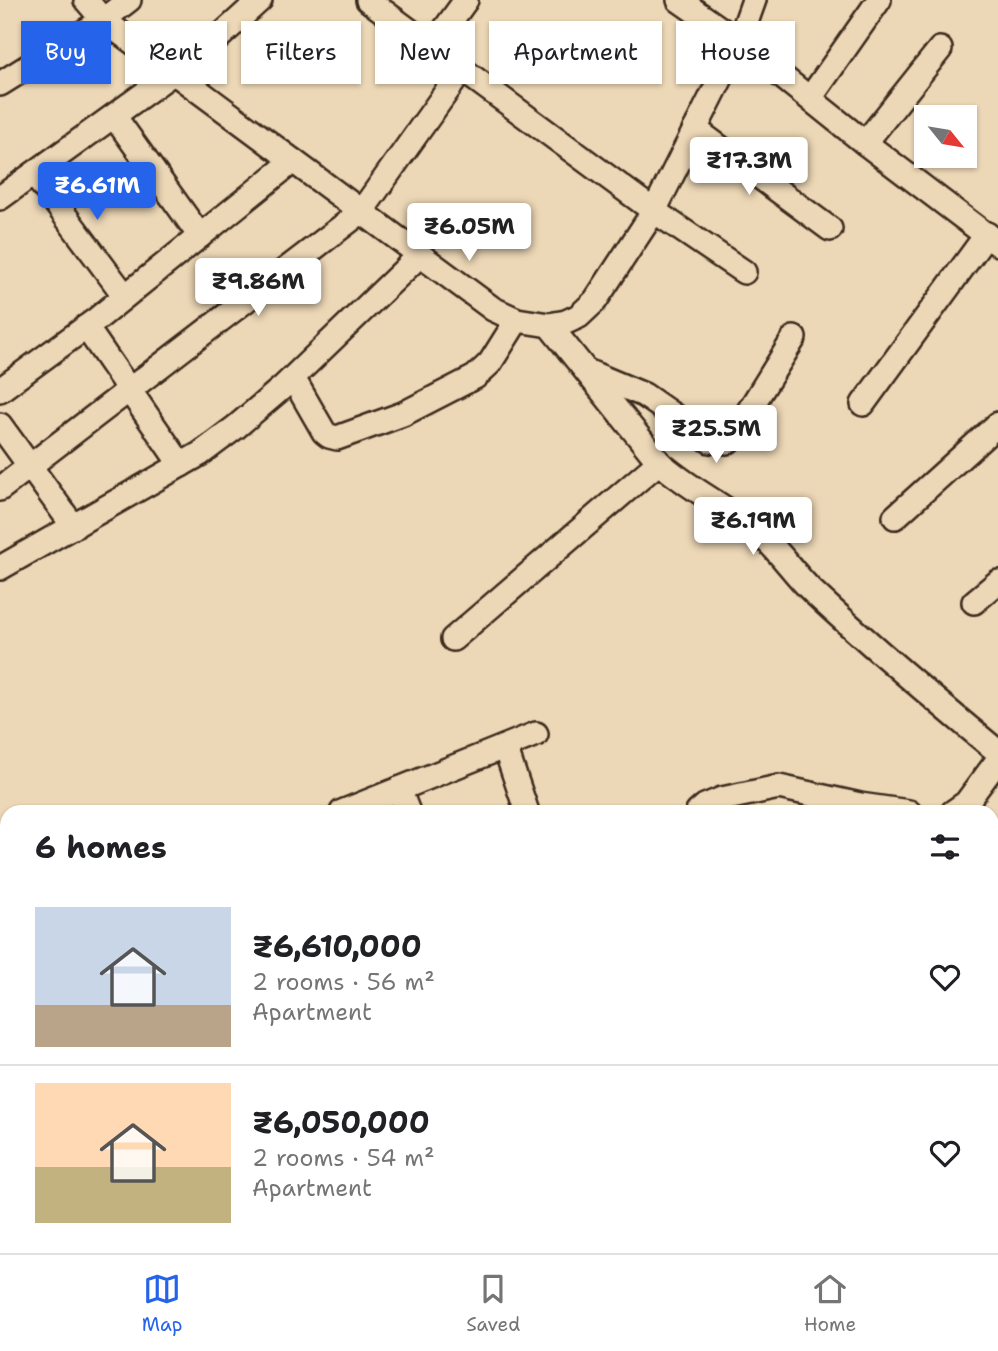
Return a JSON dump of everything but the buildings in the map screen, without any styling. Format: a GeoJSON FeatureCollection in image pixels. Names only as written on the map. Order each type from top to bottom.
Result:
{"type":"FeatureCollection","features":[{"type":"Feature","properties":{"kind":"street"},"geometry":{"type":"LineString","coordinates":[[86,0],[103,20],[125,37]]}},
{"type":"Feature","properties":{"kind":"street"},"geometry":{"type":"LineString","coordinates":[[0,84],[103,20],[129,0]]}},
{"type":"Feature","properties":{"kind":"street"},"geometry":{"type":"LineString","coordinates":[[227,30],[260,0]]}},
{"type":"Feature","properties":{"kind":"street"},"geometry":{"type":"LineString","coordinates":[[368,0],[397,21]]}},
{"type":"Feature","properties":{"kind":"street"},"geometry":{"type":"LineString","coordinates":[[451,21],[466,0]]}},
{"type":"Feature","properties":{"kind":"street"},"geometry":{"type":"LineString","coordinates":[[679,0],[709,21]]}},
{"type":"Feature","properties":{"kind":"street"},"geometry":{"type":"LineString","coordinates":[[746,21],[754,0]]}},
{"type":"Feature","properties":{"kind":"street"},"geometry":{"type":"LineString","coordinates":[[811,97],[879,0]]}},
{"type":"Feature","properties":{"kind":"street"},"geometry":{"type":"LineString","coordinates":[[865,143],[940,49]]}},
{"type":"Feature","properties":{"kind":"street"},"geometry":{"type":"LineString","coordinates":[[475,80],[654,211],[744,272]]}},
{"type":"Feature","properties":{"kind":"street"},"geometry":{"type":"LineString","coordinates":[[0,198],[158,84]]}},
{"type":"Feature","properties":{"kind":"street"},"geometry":{"type":"LineString","coordinates":[[188,84],[494,309],[517,320],[549,325],[579,316],[595,301],[654,211],[718,84]]}},
{"type":"Feature","properties":{"kind":"street"},"geometry":{"type":"LineString","coordinates":[[0,489],[361,212],[452,84]]}},
{"type":"Feature","properties":{"kind":"street"},"geometry":{"type":"LineString","coordinates":[[794,84],[865,143],[992,239],[863,404]]}},
{"type":"Feature","properties":{"kind":"street"},"geometry":{"type":"LineString","coordinates":[[114,116],[200,236]]}},
{"type":"Feature","properties":{"kind":"street"},"geometry":{"type":"LineString","coordinates":[[695,129],[830,229]]}},
{"type":"Feature","properties":{"kind":"street"},"geometry":{"type":"LineString","coordinates":[[0,390],[86,327],[293,161]]}},
{"type":"Feature","properties":{"kind":"street"},"geometry":{"type":"LineString","coordinates":[[34,174],[125,296]]}},
{"type":"Feature","properties":{"kind":"street"},"geometry":{"type":"LineString","coordinates":[[0,568],[181,465],[236,428],[293,378],[420,255]]}},
{"type":"Feature","properties":{"kind":"street"},"geometry":{"type":"LineString","coordinates":[[293,378],[324,432],[337,438],[403,414],[475,377],[490,363],[517,320]]}},
{"type":"Feature","properties":{"kind":"street"},"geometry":{"type":"LineString","coordinates":[[549,325],[659,462],[675,477],[766,539],[792,571],[814,592],[919,687],[998,752]]}},
{"type":"Feature","properties":{"kind":"street"},"geometry":{"type":"LineString","coordinates":[[86,327],[181,465]]}},
{"type":"Feature","properties":{"kind":"street"},"geometry":{"type":"LineString","coordinates":[[586,371],[645,395],[710,441],[727,442],[794,338]]}},
{"type":"Feature","properties":{"kind":"street"},"geometry":{"type":"LineString","coordinates":[[895,517],[998,424]]}},
{"type":"Feature","properties":{"kind":"street"},"geometry":{"type":"LineString","coordinates":[[0,425],[74,527]]}},
{"type":"Feature","properties":{"kind":"street"},"geometry":{"type":"LineString","coordinates":[[453,639],[659,462]]}},
{"type":"Feature","properties":{"kind":"street"},"geometry":{"type":"LineString","coordinates":[[974,603],[998,582]]}},
{"type":"Feature","properties":{"kind":"street"},"geometry":{"type":"LineString","coordinates":[[359,805],[536,734]]}},
{"type":"Feature","properties":{"kind":"street"},"geometry":{"type":"LineString","coordinates":[[505,747],[525,805]]}},
{"type":"Feature","properties":{"kind":"street"},"geometry":{"type":"LineString","coordinates":[[963,805],[998,760]]}},
{"type":"Feature","properties":{"kind":"street"},"geometry":{"type":"LineString","coordinates":[[707,805],[722,799],[779,787],[860,805]]}},
{"type":"Feature","properties":{"kind":"street"},"geometry":{"type":"LineString","coordinates":[[399,789],[405,805]]}}]}
